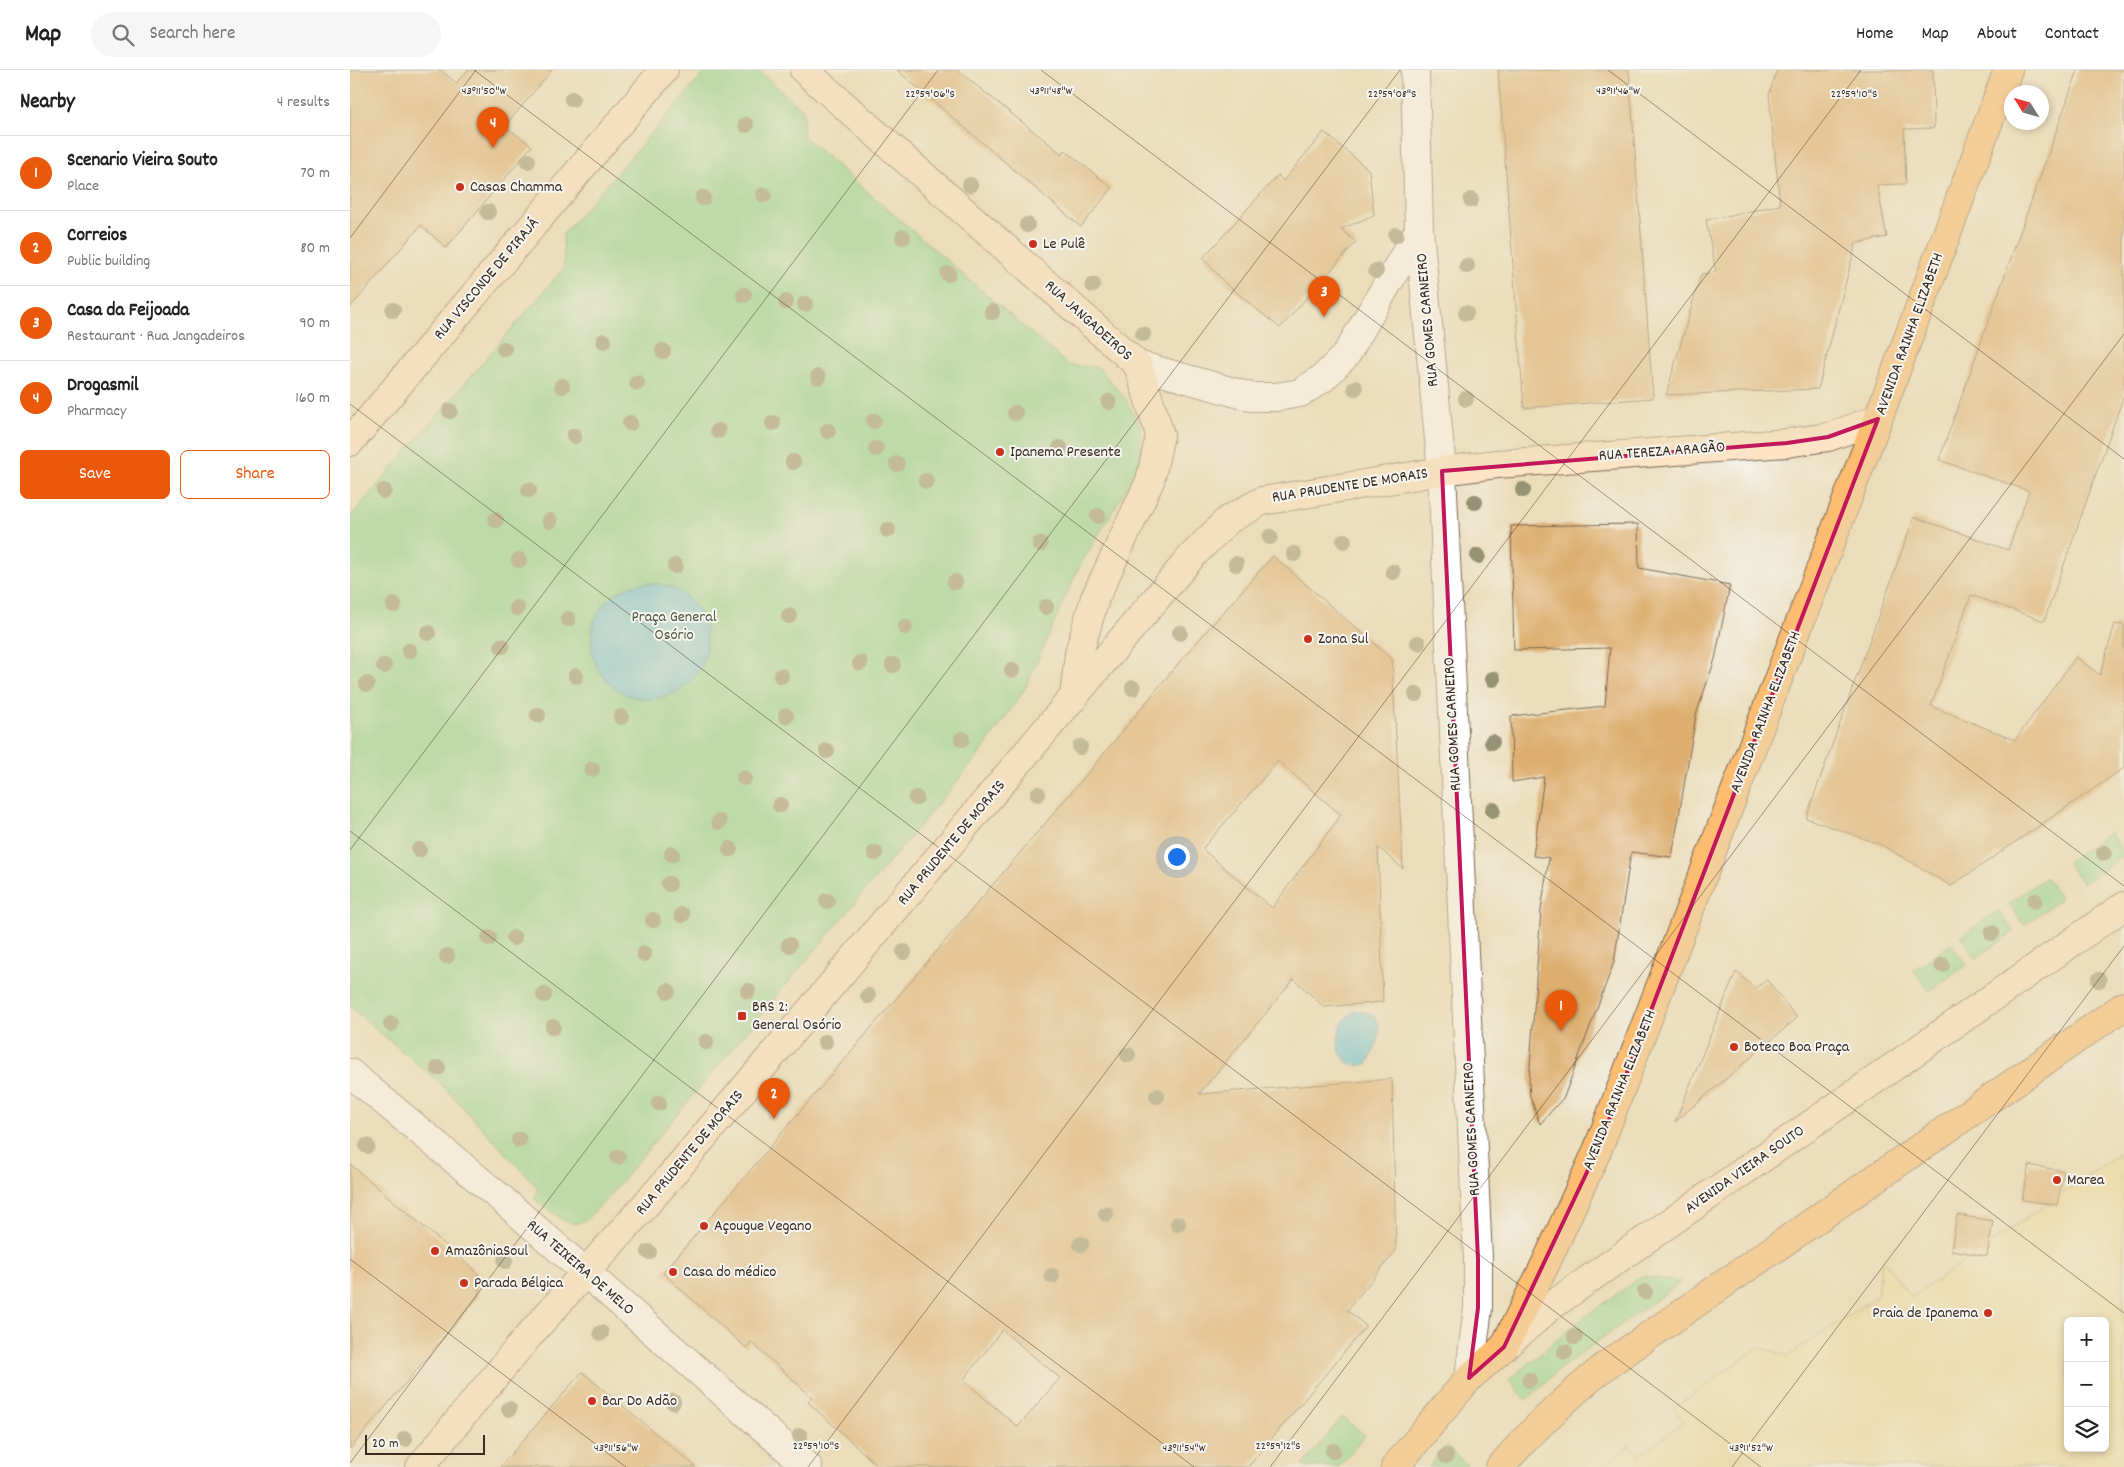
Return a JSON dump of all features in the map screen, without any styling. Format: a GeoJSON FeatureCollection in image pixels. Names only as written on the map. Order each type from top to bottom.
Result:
{"type":"FeatureCollection","features":[{"type":"Feature","properties":{"kind":"highway","name":"AVENIDA RAINHA ELIZABETH"},"geometry":{"type":"LineString","coordinates":[[1504,1347],[1597,1151],[1878,419],[2008,70]]}},
{"type":"Feature","properties":{"kind":"highway"},"geometry":{"type":"LineString","coordinates":[[1500,1467],[1524,1439],[1568,1395],[1604,1367],[2124,1006]]}},
{"type":"Feature","properties":{"kind":"highway","name":"AVENIDA VIEIRA SOUTO"},"geometry":{"type":"LineString","coordinates":[[1394,1467],[1469,1378],[1504,1347]]}},
{"type":"Feature","properties":{"kind":"main road","name":"RUA VISCONDE DE PIRAJÁ"},"geometry":{"type":"LineString","coordinates":[[350,442],[664,70]]}},
{"type":"Feature","properties":{"kind":"main road","name":"RUA JANGADEIROS"},"geometry":{"type":"LineString","coordinates":[[804,70],[1138,365]]}},
{"type":"Feature","properties":{"kind":"main road"},"geometry":{"type":"LineString","coordinates":[[1074,698],[1080,653],[1095,598],[1150,481],[1160,435],[1138,365]]}},
{"type":"Feature","properties":{"kind":"main road","name":"RUA TEREZA ARAGÃO"},"geometry":{"type":"LineString","coordinates":[[1442,471],[1497,464],[1786,443],[1828,437],[1878,419]]}},
{"type":"Feature","properties":{"kind":"main road","name":"RUA PRUDENTE DE MORAIS"},"geometry":{"type":"LineString","coordinates":[[420,1467],[584,1272],[658,1192],[1192,556],[1228,520],[1262,501],[1442,471]]}},
{"type":"Feature","properties":{"kind":"main road","name":"AVENIDA VIEIRA SOUTO"},"geometry":{"type":"LineString","coordinates":[[1504,1347],[1550,1307],[1592,1277],[2124,906]]}},
{"type":"Feature","properties":{"kind":"street","name":"RUA GOMES CARNEIRO"},"geometry":{"type":"LineString","coordinates":[[1415,70],[1419,230],[1442,471],[1478,1259],[1478,1308],[1469,1378]]}},
{"type":"Feature","properties":{"kind":"street","name":"RUA JANGADEIROS"},"geometry":{"type":"LineString","coordinates":[[1138,365],[1251,397],[1276,397],[1300,393],[1323,378],[1346,355],[1419,230]]}},
{"type":"Feature","properties":{"kind":"street","name":"RUA TEIXEIRA DE MELO"},"geometry":{"type":"LineString","coordinates":[[350,1073],[503,1200],[808,1467]]}},
{"type":"Feature","properties":{"kind":"highlighted area"},"geometry":{"type":"Polygon","coordinates":[[[1878,419],[1597,1151],[1504,1347],[1469,1378],[1478,1308],[1478,1259],[1442,471],[1787,443],[1828,437],[1878,419]]]}},
{"type":"Feature","properties":{"kind":"green space","name":"Praça General Osório"},"geometry":{"type":"Polygon","coordinates":[[[707,70],[758,70],[803,110],[804,137],[1068,365],[1098,367],[1125,398],[1140,426],[1141,460],[1132,479],[1077,571],[1025,689],[980,754],[603,1203],[587,1219],[576,1224],[563,1220],[534,1199],[538,1188],[442,1085],[350,1007],[350,517],[564,268],[563,234],[707,70]]]}},
{"type":"Feature","properties":{"kind":"green space"},"geometry":{"type":"Polygon","coordinates":[[[2110,832],[2124,855],[2083,884],[2067,862],[2110,832]]]}},
{"type":"Feature","properties":{"kind":"green space"},"geometry":{"type":"Polygon","coordinates":[[[2046,877],[2061,899],[2024,925],[2009,903],[2046,877]]]}},
{"type":"Feature","properties":{"kind":"green space"},"geometry":{"type":"Polygon","coordinates":[[[1998,910],[2014,932],[1976,958],[1961,937],[1998,910]]]}},
{"type":"Feature","properties":{"kind":"green space"},"geometry":{"type":"Polygon","coordinates":[[[1951,944],[1967,965],[1929,991],[1914,970],[1951,944]]]}},
{"type":"Feature","properties":{"kind":"green space"},"geometry":{"type":"Polygon","coordinates":[[[1642,1276],[1681,1282],[1562,1367],[1526,1400],[1509,1380],[1586,1316],[1642,1276]]]}},
{"type":"Feature","properties":{"kind":"green space"},"geometry":{"type":"Polygon","coordinates":[[[1342,1417],[1365,1435],[1339,1467],[1305,1467],[1303,1465],[1342,1417]]]}},
{"type":"Feature","properties":{"kind":"green space"},"geometry":{"type":"Polygon","coordinates":[[[1447,1446],[1467,1465],[1465,1467],[1429,1467],[1447,1446]]]}},
{"type":"Feature","properties":{"kind":"sand","name":"Praia de Ipanema"},"geometry":{"type":"Polygon","coordinates":[[[2124,1151],[2124,1467],[1604,1467],[1630,1445],[1640,1455],[1684,1422],[1674,1408],[1759,1347],[1788,1356],[1877,1296],[1881,1264],[1884,1261],[1911,1298],[2124,1151]]]}},
{"type":"Feature","properties":{"kind":"water"},"geometry":{"type":"Polygon","coordinates":[[[649,583],[671,588],[690,600],[702,619],[707,641],[702,663],[690,682],[671,694],[649,699],[627,694],[608,682],[596,663],[591,641],[596,619],[608,600],[627,588],[649,583]]]}},
{"type":"Feature","properties":{"kind":"water"},"geometry":{"type":"Polygon","coordinates":[[[1354,1011],[1366,1012],[1378,1022],[1379,1029],[1376,1047],[1367,1064],[1356,1065],[1348,1062],[1342,1056],[1339,1048],[1340,1028],[1354,1011]]]}},
{"type":"Feature","properties":{"kind":"building"},"geometry":{"type":"Polygon","coordinates":[[[350,70],[441,70],[456,83],[468,70],[552,70],[505,126],[532,146],[446,248],[421,225],[350,308],[350,70]]]}},
{"type":"Feature","properties":{"kind":"building"},"geometry":{"type":"Polygon","coordinates":[[[897,70],[957,70],[1062,154],[1065,150],[1112,188],[1081,227],[897,70]]]}},
{"type":"Feature","properties":{"kind":"building"},"geometry":{"type":"Polygon","coordinates":[[[1498,70],[1629,70],[1653,398],[1524,408],[1498,70]]]}},
{"type":"Feature","properties":{"kind":"building"},"geometry":{"type":"Polygon","coordinates":[[[1777,70],[1933,70],[1934,128],[1904,129],[1906,184],[1877,185],[1887,237],[1856,243],[1818,389],[1666,395],[1701,274],[1716,272],[1706,220],[1780,205],[1769,95],[1777,70]]]}},
{"type":"Feature","properties":{"kind":"building"},"geometry":{"type":"Polygon","coordinates":[[[2078,70],[2124,70],[2124,395],[2044,621],[1971,595],[1931,706],[2015,740],[2076,657],[2100,675],[2115,624],[2124,625],[2124,768],[1951,886],[1882,845],[1806,818],[1914,517],[2008,550],[2029,491],[1939,460],[2078,70]]]}},
{"type":"Feature","properties":{"kind":"building"},"geometry":{"type":"Polygon","coordinates":[[[1324,132],[1369,170],[1374,215],[1341,229],[1356,242],[1280,328],[1225,283],[1203,258],[1278,175],[1283,181],[1324,132]]]}},
{"type":"Feature","properties":{"kind":"building"},"geometry":{"type":"Polygon","coordinates":[[[1638,524],[1639,568],[1730,585],[1715,659],[1696,715],[1672,857],[1631,852],[1614,962],[1564,1097],[1540,1124],[1530,1096],[1529,1081],[1541,910],[1549,858],[1533,856],[1544,777],[1512,782],[1511,716],[1605,706],[1610,648],[1514,650],[1511,526],[1638,524]]]}},
{"type":"Feature","properties":{"kind":"building"},"geometry":{"type":"Polygon","coordinates":[[[1273,556],[1392,659],[1403,869],[1378,847],[1383,1002],[1324,1007],[1294,979],[1199,1094],[1392,1079],[1396,1251],[1347,1310],[1366,1326],[1248,1467],[879,1467],[808,1402],[812,1397],[751,1342],[746,1348],[663,1273],[1098,761],[1181,660],[1273,556]],[[1278,761],[1202,849],[1272,908],[1341,815],[1278,761]],[[1002,1330],[963,1380],[1018,1427],[1060,1378],[1002,1330]]]}},
{"type":"Feature","properties":{"kind":"building","name":"Boteco Boa Praça"},"geometry":{"type":"Polygon","coordinates":[[[1736,972],[1755,988],[1767,980],[1797,1018],[1675,1122],[1736,972]]]}},
{"type":"Feature","properties":{"kind":"building"},"geometry":{"type":"Polygon","coordinates":[[[350,1164],[477,1272],[480,1285],[478,1297],[350,1449],[350,1164]]]}},
{"type":"Feature","properties":{"kind":"building"},"geometry":{"type":"Polygon","coordinates":[[[2029,1165],[2064,1171],[2057,1205],[2022,1200],[2029,1165]]]}},
{"type":"Feature","properties":{"kind":"building"},"geometry":{"type":"Polygon","coordinates":[[[1957,1215],[1993,1221],[1987,1256],[1951,1250],[1957,1215]]]}},
{"type":"Feature","properties":{"kind":"building"},"geometry":{"type":"Polygon","coordinates":[[[582,1372],[696,1467],[500,1467],[582,1372]]]}},
{"type":"Feature","properties":{"kind":"place","name":"Drogasmil"},"geometry":{"type":"Point","coordinates":[493,148]}},
{"type":"Feature","properties":{"kind":"place","name":"Casas Chamma"},"geometry":{"type":"Point","coordinates":[460,187]}},
{"type":"Feature","properties":{"kind":"place","name":"Le Pulê"},"geometry":{"type":"Point","coordinates":[1033,244]}},
{"type":"Feature","properties":{"kind":"place","name":"Casa da Feijoada"},"geometry":{"type":"Point","coordinates":[1324,317]}},
{"type":"Feature","properties":{"kind":"place","name":"Ipanema Presente"},"geometry":{"type":"Point","coordinates":[1000,452]}},
{"type":"Feature","properties":{"kind":"place","name":"Zona Sul"},"geometry":{"type":"Point","coordinates":[1308,639]}},
{"type":"Feature","properties":{"kind":"place","name":"BRS 2: General Osório"},"geometry":{"type":"Point","coordinates":[742,1016]}},
{"type":"Feature","properties":{"kind":"place","name":"Scenario Vieira Souto"},"geometry":{"type":"Point","coordinates":[1561,1031]}},
{"type":"Feature","properties":{"kind":"place","name":"Boteco Boa Praça"},"geometry":{"type":"Point","coordinates":[1734,1047]}},
{"type":"Feature","properties":{"kind":"place","name":"Correios"},"geometry":{"type":"Point","coordinates":[774,1119]}},
{"type":"Feature","properties":{"kind":"place","name":"Marea"},"geometry":{"type":"Point","coordinates":[2057,1180]}},
{"type":"Feature","properties":{"kind":"place","name":"Açougue Vegano"},"geometry":{"type":"Point","coordinates":[704,1226]}},
{"type":"Feature","properties":{"kind":"place","name":"AmazôniaSoul"},"geometry":{"type":"Point","coordinates":[435,1251]}},
{"type":"Feature","properties":{"kind":"place","name":"Casa do médico"},"geometry":{"type":"Point","coordinates":[673,1272]}},
{"type":"Feature","properties":{"kind":"place","name":"Parada Bélgica"},"geometry":{"type":"Point","coordinates":[464,1283]}},
{"type":"Feature","properties":{"kind":"place","name":"Praia de Ipanema"},"geometry":{"type":"Point","coordinates":[1988,1313]}},
{"type":"Feature","properties":{"kind":"place","name":"Bar Do Adão"},"geometry":{"type":"Point","coordinates":[592,1401]}}]}
